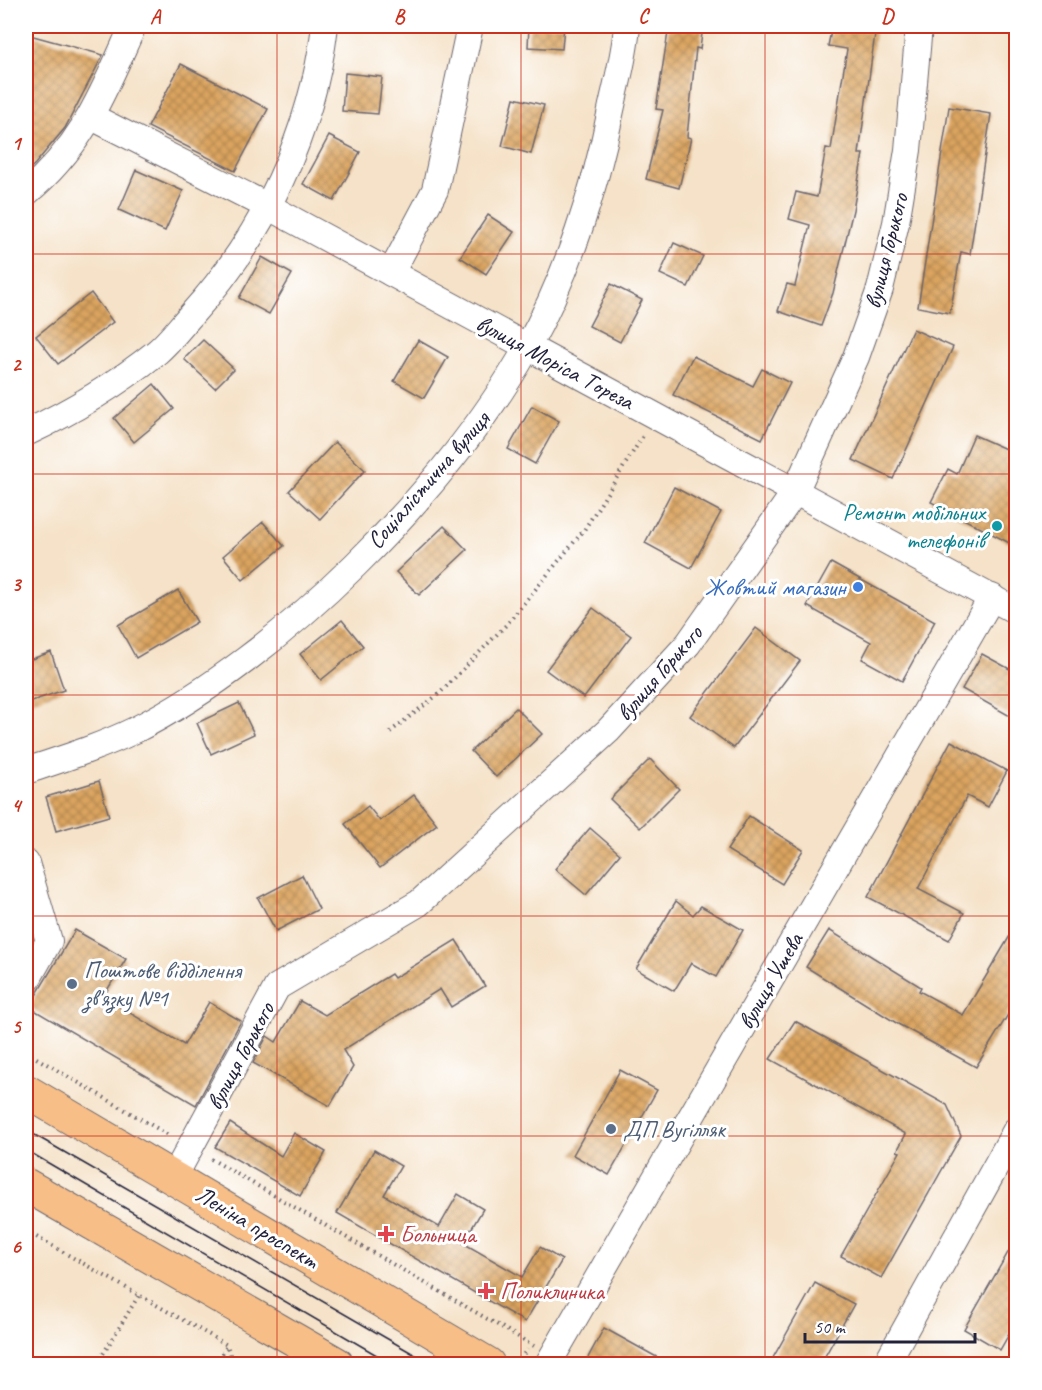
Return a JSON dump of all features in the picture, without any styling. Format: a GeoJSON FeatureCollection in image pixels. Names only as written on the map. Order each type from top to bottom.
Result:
{"type":"FeatureCollection","features":[{"type":"Feature","properties":{"kind":"main road","name":"Леніна проспект"},"geometry":{"type":"LineString","coordinates":[[26,1091],[488,1365]]}},
{"type":"Feature","properties":{"kind":"main road"},"geometry":{"type":"LineString","coordinates":[[26,1185],[337,1365]]}},
{"type":"Feature","properties":{"kind":"street"},"geometry":{"type":"LineString","coordinates":[[26,193],[65,156],[92,117],[133,26]]}},
{"type":"Feature","properties":{"kind":"street"},"geometry":{"type":"LineString","coordinates":[[26,433],[96,396],[159,350],[213,291],[269,207],[304,122],[321,57],[325,26]]}},
{"type":"Feature","properties":{"kind":"street"},"geometry":{"type":"LineString","coordinates":[[391,273],[435,190],[470,26]]}},
{"type":"Feature","properties":{"kind":"street","name":"Соціалістична вулиця"},"geometry":{"type":"LineString","coordinates":[[26,771],[75,755],[135,730],[249,656],[314,604],[399,517],[448,461],[490,408],[528,347],[573,246],[600,162],[627,26]]}},
{"type":"Feature","properties":{"kind":"street","name":"вулиця Горького"},"geometry":{"type":"LineString","coordinates":[[174,1177],[277,987],[419,903],[608,732],[688,644],[795,492],[856,357],[880,289],[896,223],[908,150],[919,26]]}},
{"type":"Feature","properties":{"kind":"street","name":"вулиця Моріса Тореза"},"geometry":{"type":"LineString","coordinates":[[92,117],[269,207],[1017,611]]}},
{"type":"Feature","properties":{"kind":"street","name":"вулиця Ушева"},"geometry":{"type":"LineString","coordinates":[[550,1361],[992,597]]}},
{"type":"Feature","properties":{"kind":"street"},"geometry":{"type":"LineString","coordinates":[[26,863],[49,941],[26,982]]}},
{"type":"Feature","properties":{"kind":"street"},"geometry":{"type":"LineString","coordinates":[[886,1365],[1017,1130]]}},
{"type":"Feature","properties":{"kind":"path"},"geometry":{"type":"LineString","coordinates":[[390,732],[440,693],[514,616],[584,530],[656,416]]}},
{"type":"Feature","properties":{"kind":"path"},"geometry":{"type":"LineString","coordinates":[[26,1052],[530,1344],[550,1361]]}},
{"type":"Feature","properties":{"kind":"path"},"geometry":{"type":"LineString","coordinates":[[26,1231],[227,1345],[233,1365]]}},
{"type":"Feature","properties":{"kind":"path"},"geometry":{"type":"LineString","coordinates":[[97,1365],[139,1295]]}},
{"type":"Feature","properties":{"kind":"path"},"geometry":{"type":"LineString","coordinates":[[518,1365],[530,1344]]}},
{"type":"Feature","properties":{"kind":"path"},"geometry":{"type":"LineString","coordinates":[[224,1365],[217,1363],[227,1345]]}},
{"type":"Feature","properties":{"kind":"building"},"geometry":{"type":"Polygon","coordinates":[[[529,26],[564,26],[562,49],[528,47],[529,26]]]}},
{"type":"Feature","properties":{"kind":"building"},"geometry":{"type":"Polygon","coordinates":[[[669,26],[703,26],[700,49],[696,48],[687,137],[691,138],[679,188],[646,179],[663,110],[656,109],[669,26]]]}},
{"type":"Feature","properties":{"kind":"building"},"geometry":{"type":"Polygon","coordinates":[[[832,26],[876,26],[859,154],[863,154],[853,210],[833,293],[821,326],[778,311],[787,284],[795,286],[810,225],[789,219],[796,192],[817,197],[826,148],[831,149],[847,49],[828,46],[832,26]]]}},
{"type":"Feature","properties":{"kind":"building"},"geometry":{"type":"Polygon","coordinates":[[[26,34],[103,55],[65,128],[26,172],[26,34]]]}},
{"type":"Feature","properties":{"kind":"building"},"geometry":{"type":"Polygon","coordinates":[[[181,64],[268,109],[235,171],[148,127],[181,64]]]}},
{"type":"Feature","properties":{"kind":"building"},"geometry":{"type":"Polygon","coordinates":[[[345,73],[382,77],[378,114],[342,111],[345,73]]]}},
{"type":"Feature","properties":{"kind":"building"},"geometry":{"type":"Polygon","coordinates":[[[514,98],[544,105],[531,154],[502,146],[514,98]]]}},
{"type":"Feature","properties":{"kind":"building"},"geometry":{"type":"Polygon","coordinates":[[[949,107],[991,114],[970,254],[961,252],[950,313],[918,307],[949,107]]]}},
{"type":"Feature","properties":{"kind":"building"},"geometry":{"type":"Polygon","coordinates":[[[329,136],[360,152],[334,201],[303,184],[329,136]]]}},
{"type":"Feature","properties":{"kind":"building"},"geometry":{"type":"Polygon","coordinates":[[[136,170],[183,191],[165,231],[119,210],[136,170]]]}},
{"type":"Feature","properties":{"kind":"building"},"geometry":{"type":"Polygon","coordinates":[[[488,215],[514,232],[486,274],[460,257],[488,215]]]}},
{"type":"Feature","properties":{"kind":"building"},"geometry":{"type":"Polygon","coordinates":[[[674,243],[703,256],[688,287],[660,274],[674,243]]]}},
{"type":"Feature","properties":{"kind":"building"},"geometry":{"type":"Polygon","coordinates":[[[262,257],[292,274],[269,314],[239,298],[262,257]]]}},
{"type":"Feature","properties":{"kind":"building"},"geometry":{"type":"Polygon","coordinates":[[[611,284],[642,300],[620,342],[589,326],[611,284]]]}},
{"type":"Feature","properties":{"kind":"building"},"geometry":{"type":"Polygon","coordinates":[[[91,293],[113,322],[58,364],[36,336],[91,293]]]}},
{"type":"Feature","properties":{"kind":"building"},"geometry":{"type":"Polygon","coordinates":[[[913,329],[953,347],[893,479],[853,460],[913,329]]]}},
{"type":"Feature","properties":{"kind":"building"},"geometry":{"type":"Polygon","coordinates":[[[203,340],[234,369],[215,388],[184,359],[203,340]]]}},
{"type":"Feature","properties":{"kind":"building"},"geometry":{"type":"Polygon","coordinates":[[[418,340],[448,357],[424,398],[394,381],[418,340]]]}},
{"type":"Feature","properties":{"kind":"building"},"geometry":{"type":"Polygon","coordinates":[[[693,356],[753,386],[762,369],[790,383],[762,439],[673,395],[693,356]]]}},
{"type":"Feature","properties":{"kind":"building"},"geometry":{"type":"Polygon","coordinates":[[[154,384],[174,409],[134,442],[114,418],[154,384]]]}},
{"type":"Feature","properties":{"kind":"building"},"geometry":{"type":"Polygon","coordinates":[[[532,406],[559,421],[535,464],[508,449],[532,406]]]}},
{"type":"Feature","properties":{"kind":"building"},"geometry":{"type":"Polygon","coordinates":[[[974,435],[1017,454],[1017,547],[931,502],[948,469],[957,474],[974,435]]]}},
{"type":"Feature","properties":{"kind":"building"},"geometry":{"type":"Polygon","coordinates":[[[335,442],[365,470],[320,519],[289,491],[335,442]]]}},
{"type":"Feature","properties":{"kind":"building"},"geometry":{"type":"Polygon","coordinates":[[[674,487],[721,512],[691,568],[645,543],[674,487]]]}},
{"type":"Feature","properties":{"kind":"building"},"geometry":{"type":"Polygon","coordinates":[[[263,522],[284,546],[243,580],[223,556],[263,522]]]}},
{"type":"Feature","properties":{"kind":"building"},"geometry":{"type":"Polygon","coordinates":[[[444,526],[467,550],[419,595],[396,572],[444,526]]]}},
{"type":"Feature","properties":{"kind":"building"},"geometry":{"type":"Polygon","coordinates":[[[831,563],[935,621],[902,681],[862,659],[871,642],[807,606],[831,563]]]}},
{"type":"Feature","properties":{"kind":"building"},"geometry":{"type":"Polygon","coordinates":[[[178,590],[197,622],[136,658],[118,625],[178,590]]]}},
{"type":"Feature","properties":{"kind":"building"},"geometry":{"type":"Polygon","coordinates":[[[593,608],[631,636],[584,698],[546,670],[593,608]]]}},
{"type":"Feature","properties":{"kind":"building"},"geometry":{"type":"Polygon","coordinates":[[[342,620],[363,646],[321,680],[300,654],[342,620]]]}},
{"type":"Feature","properties":{"kind":"building"},"geometry":{"type":"Polygon","coordinates":[[[756,628],[800,661],[734,748],[690,716],[756,628]]]}},
{"type":"Feature","properties":{"kind":"building"},"geometry":{"type":"Polygon","coordinates":[[[51,652],[64,690],[26,703],[26,661],[51,652]]]}},
{"type":"Feature","properties":{"kind":"building"},"geometry":{"type":"Polygon","coordinates":[[[982,654],[1017,673],[1017,720],[962,689],[982,654]]]}},
{"type":"Feature","properties":{"kind":"building"},"geometry":{"type":"Polygon","coordinates":[[[239,703],[254,734],[211,754],[197,723],[239,703]]]}},
{"type":"Feature","properties":{"kind":"building"},"geometry":{"type":"Polygon","coordinates":[[[516,708],[542,734],[496,777],[471,751],[516,708]]]}},
{"type":"Feature","properties":{"kind":"building"},"geometry":{"type":"Polygon","coordinates":[[[951,741],[1007,771],[988,807],[967,796],[918,889],[964,913],[949,940],[868,897],[951,741]]]}},
{"type":"Feature","properties":{"kind":"building"},"geometry":{"type":"Polygon","coordinates":[[[650,759],[679,789],[640,828],[610,799],[650,759]]]}},
{"type":"Feature","properties":{"kind":"building"},"geometry":{"type":"Polygon","coordinates":[[[99,781],[109,816],[56,831],[46,797],[99,781]]]}},
{"type":"Feature","properties":{"kind":"building"},"geometry":{"type":"Polygon","coordinates":[[[414,795],[437,824],[380,868],[345,824],[368,806],[380,821],[414,795]]]}},
{"type":"Feature","properties":{"kind":"building"},"geometry":{"type":"Polygon","coordinates":[[[749,816],[803,850],[782,884],[727,850],[749,816]]]}},
{"type":"Feature","properties":{"kind":"building"},"geometry":{"type":"Polygon","coordinates":[[[590,828],[620,854],[586,895],[555,869],[590,828]]]}},
{"type":"Feature","properties":{"kind":"building"},"geometry":{"type":"Polygon","coordinates":[[[302,875],[319,909],[276,931],[258,898],[302,875]]]}},
{"type":"Feature","properties":{"kind":"building"},"geometry":{"type":"Polygon","coordinates":[[[676,901],[693,915],[701,906],[743,930],[716,977],[691,963],[674,991],[636,969],[676,901]]]}},
{"type":"Feature","properties":{"kind":"building"},"geometry":{"type":"Polygon","coordinates":[[[1017,924],[1017,1000],[976,1067],[898,1024],[806,967],[829,930],[921,987],[919,991],[963,1015],[1017,924]]]}},
{"type":"Feature","properties":{"kind":"building"},"geometry":{"type":"Polygon","coordinates":[[[75,930],[126,959],[103,997],[184,1045],[209,1002],[241,1021],[196,1105],[29,1007],[75,930]]]}},
{"type":"Feature","properties":{"kind":"building"},"geometry":{"type":"Polygon","coordinates":[[[456,940],[485,986],[451,1007],[440,989],[343,1050],[353,1067],[330,1106],[253,1063],[267,1036],[276,1042],[300,1001],[325,1015],[391,974],[394,978],[456,940]]]}},
{"type":"Feature","properties":{"kind":"building"},"geometry":{"type":"Polygon","coordinates":[[[795,1021],[947,1105],[961,1136],[881,1278],[841,1256],[900,1152],[897,1151],[906,1134],[770,1059],[795,1021]]]}},
{"type":"Feature","properties":{"kind":"building"},"geometry":{"type":"Polygon","coordinates":[[[620,1070],[657,1090],[609,1175],[573,1155],[620,1070]]]}},
{"type":"Feature","properties":{"kind":"building"},"geometry":{"type":"Polygon","coordinates":[[[230,1123],[281,1156],[294,1133],[326,1152],[300,1196],[215,1147],[230,1123]]]}},
{"type":"Feature","properties":{"kind":"building"},"geometry":{"type":"Polygon","coordinates":[[[374,1150],[401,1166],[384,1195],[439,1227],[458,1194],[483,1209],[463,1243],[522,1277],[540,1247],[562,1260],[525,1322],[337,1213],[374,1150]]]}},
{"type":"Feature","properties":{"kind":"building"},"geometry":{"type":"Polygon","coordinates":[[[1017,1237],[1017,1320],[1000,1350],[964,1329],[1017,1237]]]}},
{"type":"Feature","properties":{"kind":"building"},"geometry":{"type":"Polygon","coordinates":[[[815,1283],[854,1304],[820,1365],[769,1365],[815,1283]]]}},
{"type":"Feature","properties":{"kind":"building"},"geometry":{"type":"Polygon","coordinates":[[[604,1328],[671,1365],[584,1365],[604,1328]]]}},
{"type":"Feature","properties":{"kind":"tram line"},"geometry":{"type":"LineString","coordinates":[[26,1130],[431,1364]]}},
{"type":"Feature","properties":{"kind":"tram line"},"geometry":{"type":"LineString","coordinates":[[26,1150],[392,1364]]}},
{"type":"Feature","properties":{"kind":"place","name":"Ремонт мобільних телефонів"},"geometry":{"type":"Point","coordinates":[997,526]}},
{"type":"Feature","properties":{"kind":"place","name":"Жовтий магазин"},"geometry":{"type":"Point","coordinates":[858,587]}},
{"type":"Feature","properties":{"kind":"place","name":"Поштове відділення зв'язку №1"},"geometry":{"type":"Point","coordinates":[72,984]}},
{"type":"Feature","properties":{"kind":"place","name":"ДП Вугілляк"},"geometry":{"type":"Point","coordinates":[611,1129]}},
{"type":"Feature","properties":{"kind":"place","name":"Больница"},"geometry":{"type":"Point","coordinates":[386,1234]}},
{"type":"Feature","properties":{"kind":"place","name":"Поликлиника"},"geometry":{"type":"Point","coordinates":[486,1291]}}]}
